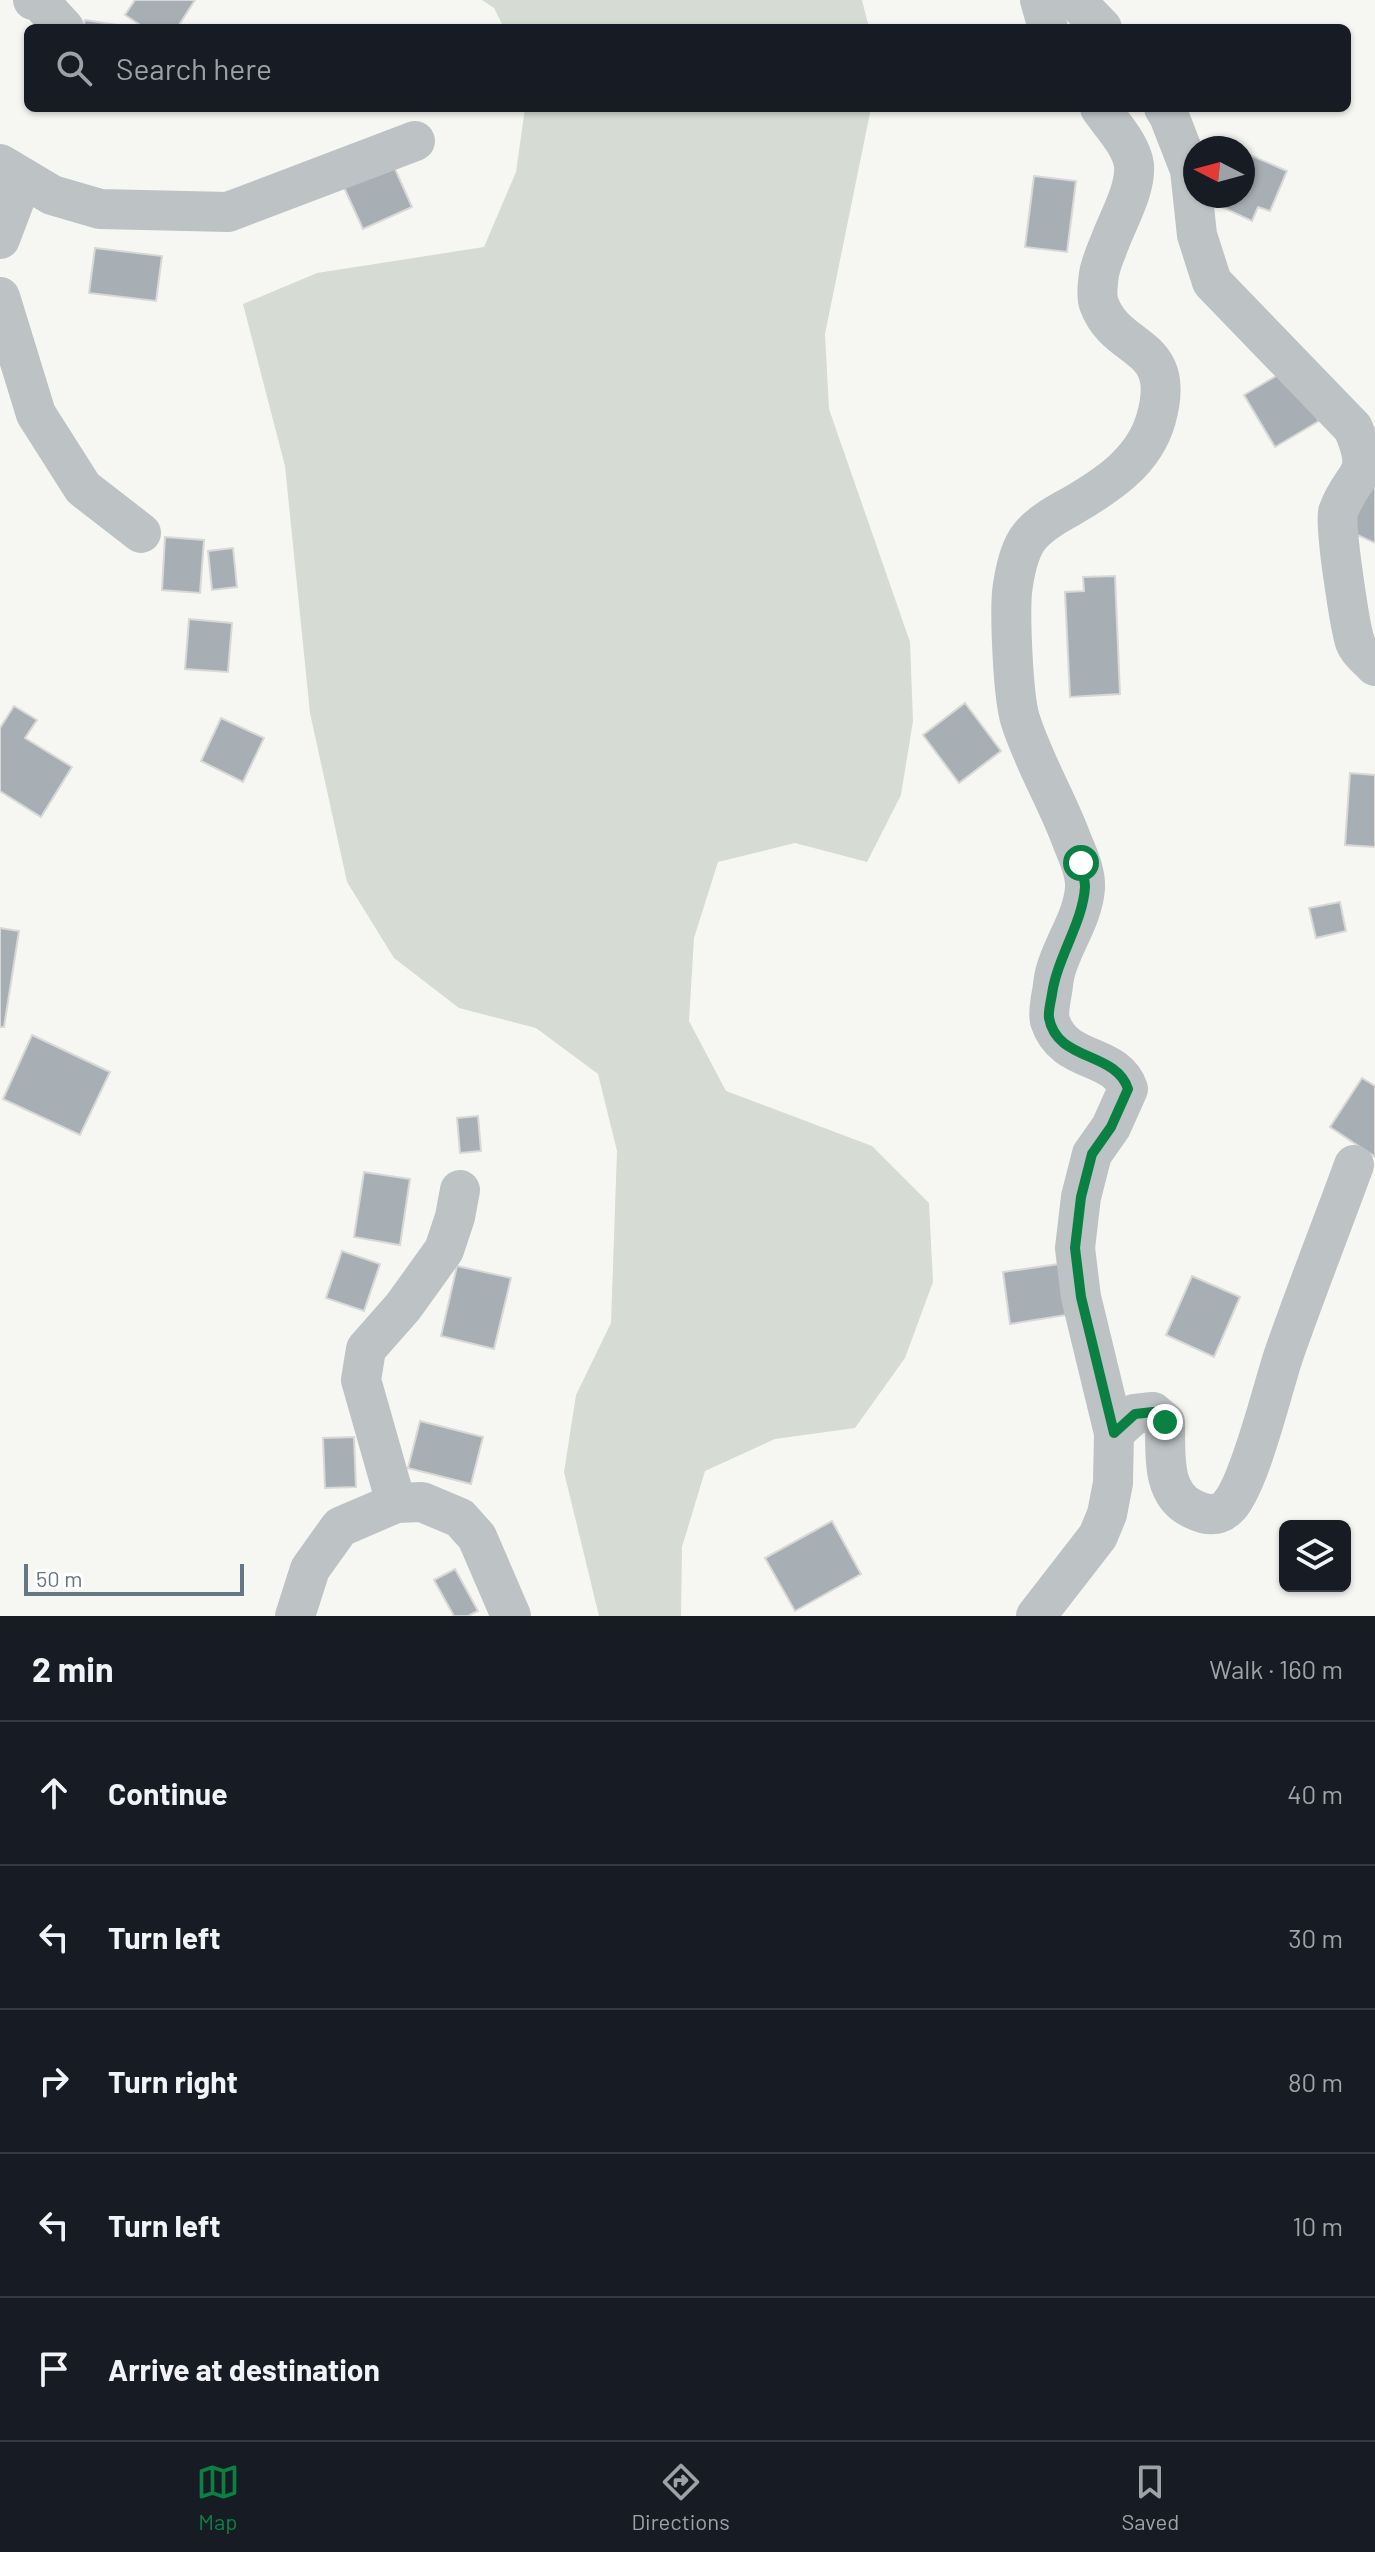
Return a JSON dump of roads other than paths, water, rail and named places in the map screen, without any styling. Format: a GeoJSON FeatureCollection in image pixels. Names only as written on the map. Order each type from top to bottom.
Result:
{"type":"FeatureCollection","features":[{"type":"Feature","properties":{"kind":"street"},"geometry":{"type":"LineString","coordinates":[[33,0],[40,2],[60,24]]}},
{"type":"Feature","properties":{"kind":"street"},"geometry":{"type":"LineString","coordinates":[[1040,0],[1047,24]]}},
{"type":"Feature","properties":{"kind":"street"},"geometry":{"type":"LineString","coordinates":[[1075,0],[1098,24]]}},
{"type":"Feature","properties":{"kind":"street"},"geometry":{"type":"LineString","coordinates":[[1036,1616],[1098,1536],[1107,1514],[1113,1483],[1114,1433],[1081,1297],[1075,1248],[1081,1197],[1092,1154],[1111,1127],[1128,1089],[1124,1077],[1117,1071],[1065,1046],[1048,1017],[1055,973],[1081,907],[1085,886],[1075,848],[1020,719],[1016,695],[1012,595],[1017,567],[1027,539],[1050,518],[1090,495],[1124,470],[1147,443],[1156,419],[1161,392],[1157,367],[1110,322],[1098,302],[1099,271],[1132,184],[1134,164],[1128,149],[1103,112]]}},
{"type":"Feature","properties":{"kind":"street"},"geometry":{"type":"LineString","coordinates":[[1166,112],[1190,170],[1197,235],[1212,282],[1353,428],[1364,450],[1366,464],[1337,515],[1356,646],[1375,666]]}},
{"type":"Feature","properties":{"kind":"street"},"geometry":{"type":"LineString","coordinates":[[0,239],[12,171],[52,195],[100,209],[228,212],[415,141]]}},
{"type":"Feature","properties":{"kind":"street"},"geometry":{"type":"LineString","coordinates":[[0,297],[36,414],[83,488],[141,533]]}},
{"type":"Feature","properties":{"kind":"street"},"geometry":{"type":"LineString","coordinates":[[1114,1433],[1135,1414],[1153,1412],[1165,1422],[1167,1469],[1171,1488],[1177,1496],[1190,1508],[1204,1513],[1216,1514],[1229,1507],[1246,1474],[1284,1355],[1354,1165]]}},
{"type":"Feature","properties":{"kind":"street"},"geometry":{"type":"LineString","coordinates":[[396,1503],[361,1380],[366,1349],[403,1307],[444,1250],[460,1190]]}},
{"type":"Feature","properties":{"kind":"street"},"geometry":{"type":"LineString","coordinates":[[295,1616],[310,1569],[340,1527],[396,1503],[422,1502],[460,1518],[477,1537],[511,1616]]}}]}
